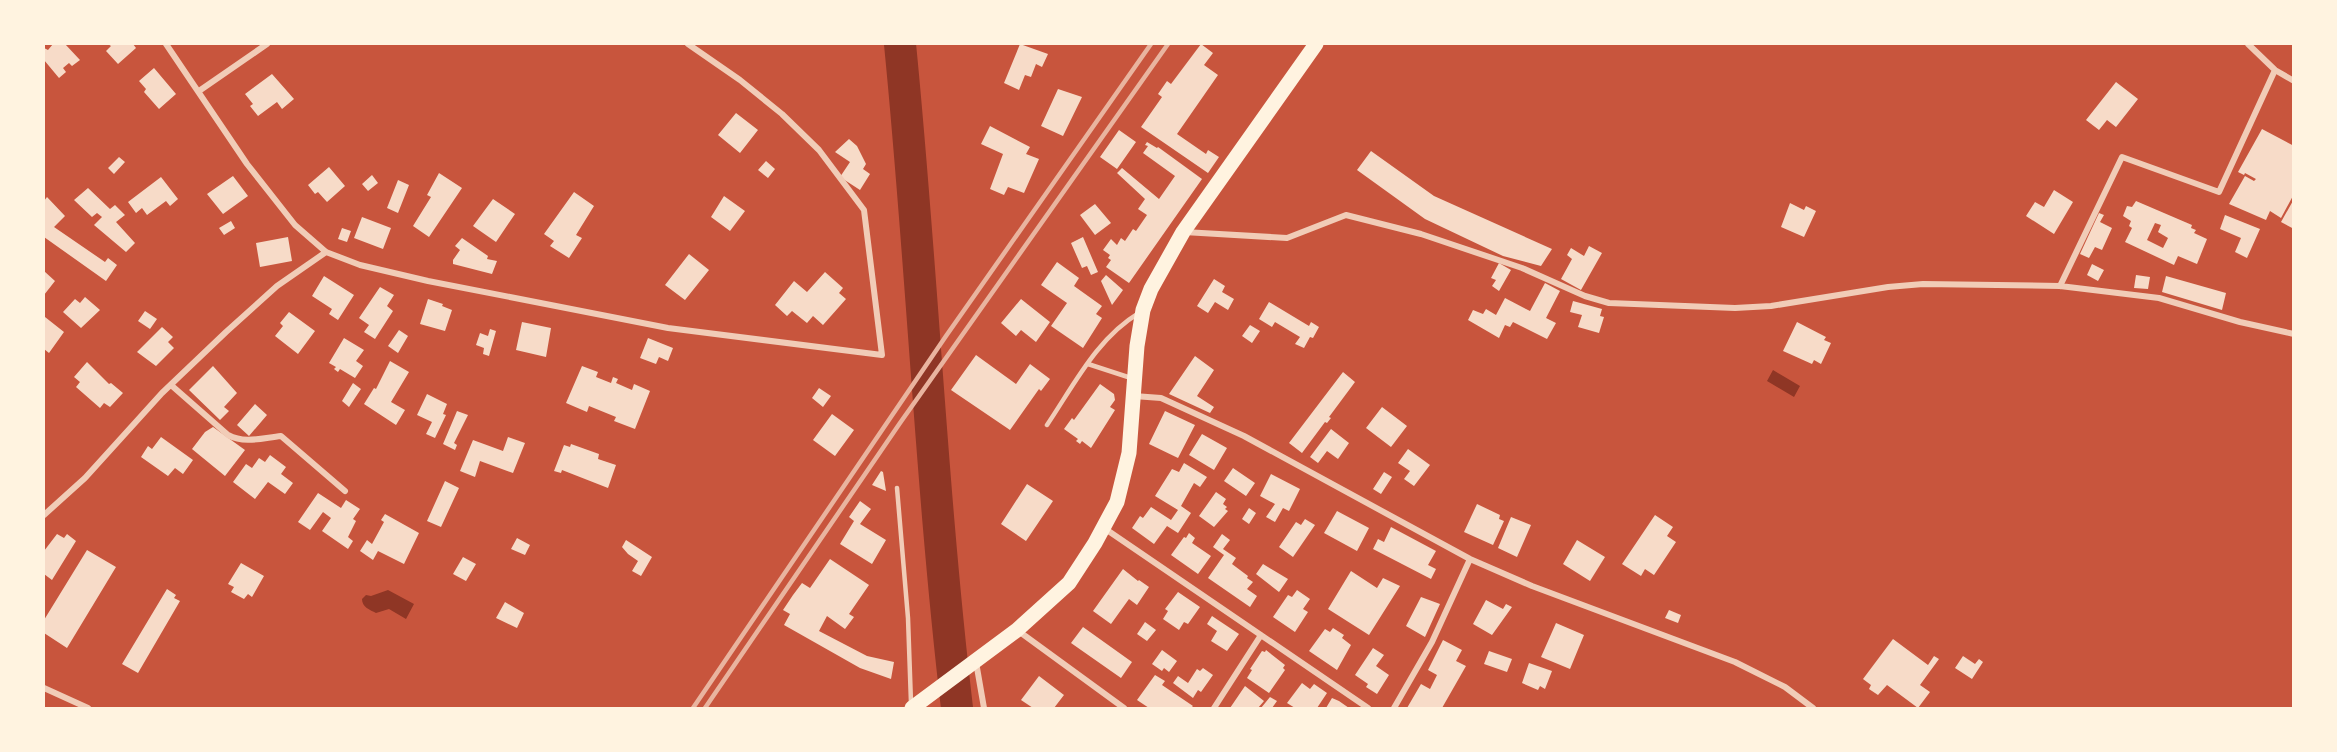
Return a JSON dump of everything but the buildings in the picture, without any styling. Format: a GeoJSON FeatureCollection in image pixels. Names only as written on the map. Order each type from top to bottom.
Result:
{"type":"FeatureCollection","features":[{"type":"Feature","properties":{"kind":"main road"},"geometry":{"type":"LineString","coordinates":[[912,708],[1017,630],[1069,583],[1103,528],[1117,501],[1130,453],[1137,346],[1143,310],[1151,289],[1183,232],[1316,44]]}},
{"type":"Feature","properties":{"kind":"street"},"geometry":{"type":"LineString","coordinates":[[166,44],[200,91],[247,164],[295,225],[326,252],[360,265],[428,281],[668,328],[882,355],[864,210],[819,150],[789,121],[740,80],[688,44]]}},
{"type":"Feature","properties":{"kind":"street"},"geometry":{"type":"LineString","coordinates":[[200,91],[267,44]]}},
{"type":"Feature","properties":{"kind":"street"},"geometry":{"type":"LineString","coordinates":[[2248,44],[2276,70],[2294,81]]}},
{"type":"Feature","properties":{"kind":"street"},"geometry":{"type":"LineString","coordinates":[[2060,286],[2122,157],[2219,192],[2276,70]]}},
{"type":"Feature","properties":{"kind":"street"},"geometry":{"type":"LineString","coordinates":[[1183,232],[1287,238],[1347,215],[1421,234],[1511,264],[1601,301],[1645,306],[1771,306],[1888,287],[1923,284],[2060,286],[2158,298],[2240,322],[2294,334]]}},
{"type":"Feature","properties":{"kind":"street"},"geometry":{"type":"LineString","coordinates":[[44,515],[85,478],[171,385],[277,286],[326,252]]}},
{"type":"Feature","properties":{"kind":"street"},"geometry":{"type":"LineString","coordinates":[[171,385],[236,440],[281,436],[345,491]]}},
{"type":"Feature","properties":{"kind":"street"},"geometry":{"type":"LineString","coordinates":[[1134,396],[1161,398],[1244,436],[1470,559],[1532,586],[1735,662],[1785,687],[1813,708]]}},
{"type":"Feature","properties":{"kind":"street"},"geometry":{"type":"LineString","coordinates":[[1103,528],[1368,708]]}},
{"type":"Feature","properties":{"kind":"street"},"geometry":{"type":"LineString","coordinates":[[1394,708],[1432,642],[1470,559]]}},
{"type":"Feature","properties":{"kind":"street"},"geometry":{"type":"LineString","coordinates":[[1017,630],[1124,708]]}},
{"type":"Feature","properties":{"kind":"street"},"geometry":{"type":"LineString","coordinates":[[1214,708],[1261,635]]}},
{"type":"Feature","properties":{"kind":"street"},"geometry":{"type":"LineString","coordinates":[[972,664],[984,708]]}},
{"type":"Feature","properties":{"kind":"street"},"geometry":{"type":"LineString","coordinates":[[44,688],[88,708]]}},
{"type":"Feature","properties":{"kind":"lane"},"geometry":{"type":"LineString","coordinates":[[1047,424],[1103,342],[1124,322],[1143,310]]}},
{"type":"Feature","properties":{"kind":"lane"},"geometry":{"type":"LineString","coordinates":[[1088,364],[1135,379]]}},
{"type":"Feature","properties":{"kind":"lane"},"geometry":{"type":"LineString","coordinates":[[897,488],[909,618],[912,708]]}},
{"type":"Feature","properties":{"kind":"shaded area"},"geometry":{"type":"Polygon","coordinates":[[[1773,370],[1800,386],[1794,397],[1767,381],[1773,370]]]}},
{"type":"Feature","properties":{"kind":"shaded area"},"geometry":{"type":"Polygon","coordinates":[[[388,590],[414,604],[406,619],[389,609],[376,613],[363,604],[362,599],[366,595],[371,596],[388,590]]]}},
{"type":"Feature","properties":{"kind":"waterway"},"geometry":{"type":"LineString","coordinates":[[900,44],[940,542],[957,708]]}},
{"type":"Feature","properties":{"kind":"railway"},"geometry":{"type":"LineString","coordinates":[[693,708],[946,336],[1151,44]]}},
{"type":"Feature","properties":{"kind":"railway"},"geometry":{"type":"LineString","coordinates":[[705,708],[900,423],[1168,44]]}}]}
